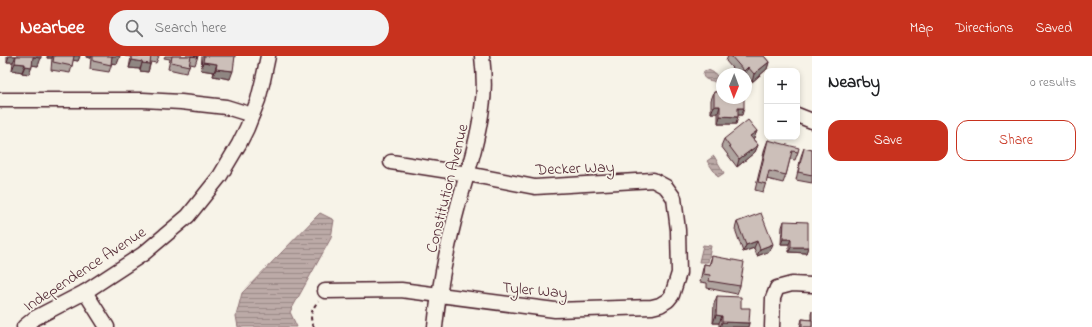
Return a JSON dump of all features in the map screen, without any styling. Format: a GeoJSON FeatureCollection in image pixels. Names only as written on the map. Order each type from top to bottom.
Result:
{"type":"FeatureCollection","features":[{"type":"Feature","properties":{"kind":"street","name":"Independence Avenue"},"geometry":{"type":"LineString","coordinates":[[24,327],[35,318],[85,292],[143,254],[188,216],[220,176],[240,144],[252,115],[263,80],[268,56]]}},
{"type":"Feature","properties":{"kind":"street","name":"Constitution Avenue"},"geometry":{"type":"LineString","coordinates":[[435,327],[438,295],[451,233],[468,174],[483,106],[482,56]]}},
{"type":"Feature","properties":{"kind":"street"},"geometry":{"type":"LineString","coordinates":[[0,100],[143,100],[181,102],[226,107],[252,115]]}},
{"type":"Feature","properties":{"kind":"street"},"geometry":{"type":"LineString","coordinates":[[800,116],[812,121]]}},
{"type":"Feature","properties":{"kind":"street","name":"Decker Way"},"geometry":{"type":"LineString","coordinates":[[391,162],[468,174],[535,187],[653,180],[666,187],[674,198],[678,230]]}},
{"type":"Feature","properties":{"kind":"street","name":"Tyler Way"},"geometry":{"type":"LineString","coordinates":[[325,290],[401,290],[555,310],[652,307],[660,305],[668,300],[672,294],[679,273],[678,230]]}},
{"type":"Feature","properties":{"kind":"street"},"geometry":{"type":"LineString","coordinates":[[772,327],[774,298],[777,288],[792,284],[812,285]]}},
{"type":"Feature","properties":{"kind":"street"},"geometry":{"type":"LineString","coordinates":[[85,292],[106,327]]}},
{"type":"Feature","properties":{"kind":"path"},"geometry":{"type":"LineString","coordinates":[[314,327],[311,322],[312,311],[325,290]]}},
{"type":"Feature","properties":{"kind":"shaded area"},"geometry":{"type":"Polygon","coordinates":[[[708,70],[713,72],[716,75],[716,82],[705,78],[703,75],[704,71],[708,70]]]}},
{"type":"Feature","properties":{"kind":"shaded area"},"geometry":{"type":"Polygon","coordinates":[[[714,156],[724,173],[718,177],[707,161],[714,156]]]}},
{"type":"Feature","properties":{"kind":"shaded area"},"geometry":{"type":"Polygon","coordinates":[[[320,213],[334,220],[331,238],[290,312],[297,327],[238,327],[236,316],[242,293],[320,213]]]}},
{"type":"Feature","properties":{"kind":"shaded area"},"geometry":{"type":"Polygon","coordinates":[[[703,245],[711,246],[708,262],[699,262],[703,245]]]}},
{"type":"Feature","properties":{"kind":"building"},"geometry":{"type":"Polygon","coordinates":[[[16,56],[41,56],[41,58],[33,57],[32,67],[25,66],[25,64],[15,63],[16,56]]]}},
{"type":"Feature","properties":{"kind":"building"},"geometry":{"type":"Polygon","coordinates":[[[54,56],[74,56],[72,66],[53,62],[54,56]]]}},
{"type":"Feature","properties":{"kind":"building"},"geometry":{"type":"Polygon","coordinates":[[[93,56],[112,56],[111,65],[93,61],[93,56]]]}},
{"type":"Feature","properties":{"kind":"building"},"geometry":{"type":"Polygon","coordinates":[[[132,56],[151,56],[150,64],[132,60],[132,56]]]}},
{"type":"Feature","properties":{"kind":"building"},"geometry":{"type":"Polygon","coordinates":[[[172,56],[191,56],[189,66],[171,62],[172,56]]]}},
{"type":"Feature","properties":{"kind":"building"},"geometry":{"type":"Polygon","coordinates":[[[204,56],[235,56],[233,71],[216,69],[217,64],[203,62],[204,56]]]}},
{"type":"Feature","properties":{"kind":"building"},"geometry":{"type":"Polygon","coordinates":[[[731,56],[764,56],[769,62],[754,74],[752,68],[741,68],[731,56]]]}},
{"type":"Feature","properties":{"kind":"building"},"geometry":{"type":"Polygon","coordinates":[[[714,92],[716,92],[716,104],[744,104],[744,108],[738,108],[738,117],[720,116],[720,106],[714,106],[714,92]]]}},
{"type":"Feature","properties":{"kind":"building"},"geometry":{"type":"Polygon","coordinates":[[[748,120],[757,131],[750,136],[758,145],[739,159],[724,139],[748,120]]]}},
{"type":"Feature","properties":{"kind":"building"},"geometry":{"type":"Polygon","coordinates":[[[768,140],[799,148],[798,152],[792,151],[786,175],[769,171],[766,184],[758,182],[768,140]]]}},
{"type":"Feature","properties":{"kind":"building"},"geometry":{"type":"Polygon","coordinates":[[[804,148],[812,150],[812,175],[798,172],[804,148]]]}},
{"type":"Feature","properties":{"kind":"building"},"geometry":{"type":"Polygon","coordinates":[[[761,213],[773,244],[760,249],[757,241],[746,245],[737,222],[761,213]]]}},
{"type":"Feature","properties":{"kind":"building"},"geometry":{"type":"Polygon","coordinates":[[[784,221],[808,222],[808,247],[791,247],[791,239],[783,239],[784,221]]]}},
{"type":"Feature","properties":{"kind":"building"},"geometry":{"type":"Polygon","coordinates":[[[712,256],[744,262],[740,286],[709,281],[710,275],[703,274],[704,264],[710,265],[712,256]]]}},
{"type":"Feature","properties":{"kind":"building"},"geometry":{"type":"Polygon","coordinates":[[[717,296],[741,297],[741,308],[750,308],[749,323],[722,322],[722,316],[716,315],[717,296]]]}},
{"type":"Feature","properties":{"kind":"building"},"geometry":{"type":"Polygon","coordinates":[[[802,319],[812,320],[812,327],[802,327],[802,319]]]}}]}
